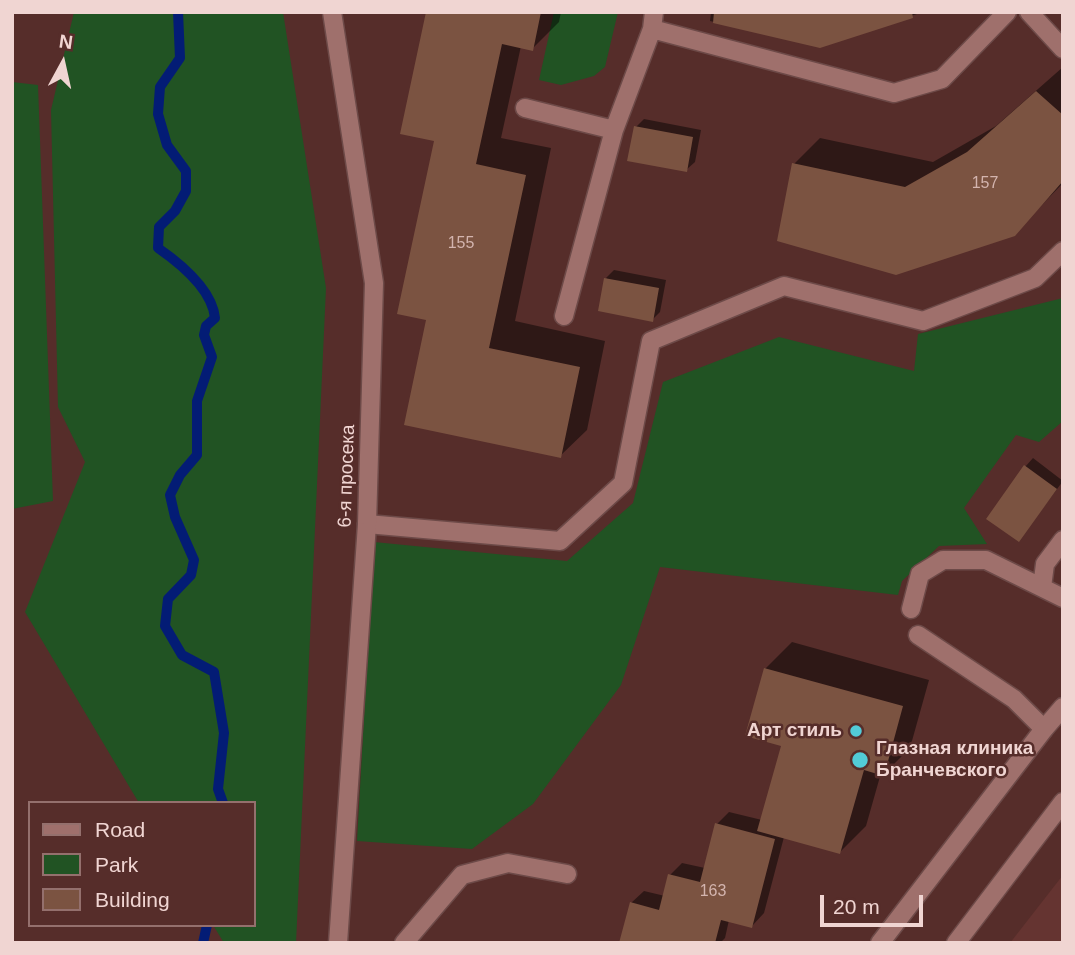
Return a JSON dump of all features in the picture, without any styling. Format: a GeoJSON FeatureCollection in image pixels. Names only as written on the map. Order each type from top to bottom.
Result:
{"type":"FeatureCollection","features":[{"type":"Feature","properties":{"kind":"street","name":"6-я просека"},"geometry":{"type":"LineString","coordinates":[[332,12],[374,283],[367,524],[338,943]]}},
{"type":"Feature","properties":{"kind":"street"},"geometry":{"type":"LineString","coordinates":[[564,316],[614,130],[653,21],[894,93],[942,79],[1007,12]]}},
{"type":"Feature","properties":{"kind":"street"},"geometry":{"type":"LineString","coordinates":[[1029,12],[1063,49]]}},
{"type":"Feature","properties":{"kind":"street"},"geometry":{"type":"LineString","coordinates":[[525,108],[614,130]]}},
{"type":"Feature","properties":{"kind":"street"},"geometry":{"type":"LineString","coordinates":[[367,524],[560,541],[623,483],[651,341],[784,286],[923,321],[1035,278],[1063,251]]}},
{"type":"Feature","properties":{"kind":"street"},"geometry":{"type":"LineString","coordinates":[[1042,587],[1045,565],[1063,540]]}},
{"type":"Feature","properties":{"kind":"street"},"geometry":{"type":"LineString","coordinates":[[911,609],[920,574],[943,560],[986,560],[1063,598]]}},
{"type":"Feature","properties":{"kind":"street"},"geometry":{"type":"LineString","coordinates":[[918,635],[1014,699],[1044,729]]}},
{"type":"Feature","properties":{"kind":"street"},"geometry":{"type":"LineString","coordinates":[[880,943],[1063,708]]}},
{"type":"Feature","properties":{"kind":"street"},"geometry":{"type":"LineString","coordinates":[[956,943],[1063,802]]}},
{"type":"Feature","properties":{"kind":"street"},"geometry":{"type":"LineString","coordinates":[[404,943],[462,875],[508,863],[567,874]]}},
{"type":"Feature","properties":{"kind":"shaded area"},"geometry":{"type":"Polygon","coordinates":[[[1063,875],[1063,943],[1010,943],[1063,875]]]}},
{"type":"Feature","properties":{"kind":"green space"},"geometry":{"type":"Polygon","coordinates":[[[74,12],[283,12],[326,288],[296,943],[224,943],[214,927],[256,927],[256,801],[138,801],[25,612],[85,462],[58,407],[51,110],[74,12]]]}},
{"type":"Feature","properties":{"kind":"green space"},"geometry":{"type":"Polygon","coordinates":[[[554,12],[618,12],[605,67],[594,76],[561,85],[539,80],[554,12]]]}},
{"type":"Feature","properties":{"kind":"green space"},"geometry":{"type":"Polygon","coordinates":[[[12,82],[38,85],[53,501],[12,509],[12,82]]]}},
{"type":"Feature","properties":{"kind":"green space"},"geometry":{"type":"Polygon","coordinates":[[[1063,298],[1063,421],[1039,442],[1016,435],[964,508],[987,544],[939,546],[902,581],[898,595],[660,567],[621,685],[533,804],[472,849],[357,841],[374,542],[567,561],[633,503],[663,382],[779,337],[914,371],[918,334],[1063,298]]]}},
{"type":"Feature","properties":{"kind":"building"},"geometry":{"type":"Polygon","coordinates":[[[426,12],[541,12],[533,51],[502,44],[476,164],[526,175],[489,348],[580,367],[561,458],[404,425],[426,320],[397,314],[434,141],[400,134],[426,12]]]}},
{"type":"Feature","properties":{"kind":"building"},"geometry":{"type":"Polygon","coordinates":[[[714,12],[912,12],[913,18],[820,48],[713,23],[714,12]]]}},
{"type":"Feature","properties":{"kind":"building"},"geometry":{"type":"Polygon","coordinates":[[[1036,91],[1063,115],[1063,181],[1015,236],[896,275],[777,241],[792,163],[905,187],[967,152],[1036,91]]]}},
{"type":"Feature","properties":{"kind":"building"},"geometry":{"type":"Polygon","coordinates":[[[634,126],[693,137],[687,172],[627,161],[634,126]]]}},
{"type":"Feature","properties":{"kind":"building"},"geometry":{"type":"Polygon","coordinates":[[[604,278],[659,288],[653,322],[598,311],[604,278]]]}},
{"type":"Feature","properties":{"kind":"building"},"geometry":{"type":"Polygon","coordinates":[[[1024,465],[1057,489],[1019,542],[986,519],[1024,465]]]}},
{"type":"Feature","properties":{"kind":"building"},"geometry":{"type":"Polygon","coordinates":[[[764,668],[903,706],[884,776],[864,770],[840,854],[757,831],[781,746],[745,736],[764,668]]]}},
{"type":"Feature","properties":{"kind":"building"},"geometry":{"type":"Polygon","coordinates":[[[715,823],[775,839],[752,928],[721,920],[715,943],[619,943],[630,902],[659,910],[668,874],[700,882],[715,823]]]}},
{"type":"Feature","properties":{"kind":"waterway"},"geometry":{"type":"LineString","coordinates":[[178,12],[180,58],[160,87],[158,114],[167,145],[186,171],[186,191],[175,211],[159,227],[158,248],[202,287],[213,307],[215,318],[206,326],[204,335],[212,357],[197,401],[197,455],[180,475],[170,495],[175,517],[194,560],[191,575],[168,599],[165,626],[182,655],[214,672],[224,733],[218,789],[222,801]]}},
{"type":"Feature","properties":{"kind":"waterway"},"geometry":{"type":"LineString","coordinates":[[203,943],[207,927]]}},
{"type":"Feature","properties":{"kind":"place","name":"Арт стиль"},"geometry":{"type":"Point","coordinates":[856,731]}},
{"type":"Feature","properties":{"kind":"place","name":"Глазная клиника Бранчевского"},"geometry":{"type":"Point","coordinates":[860,760]}}]}
